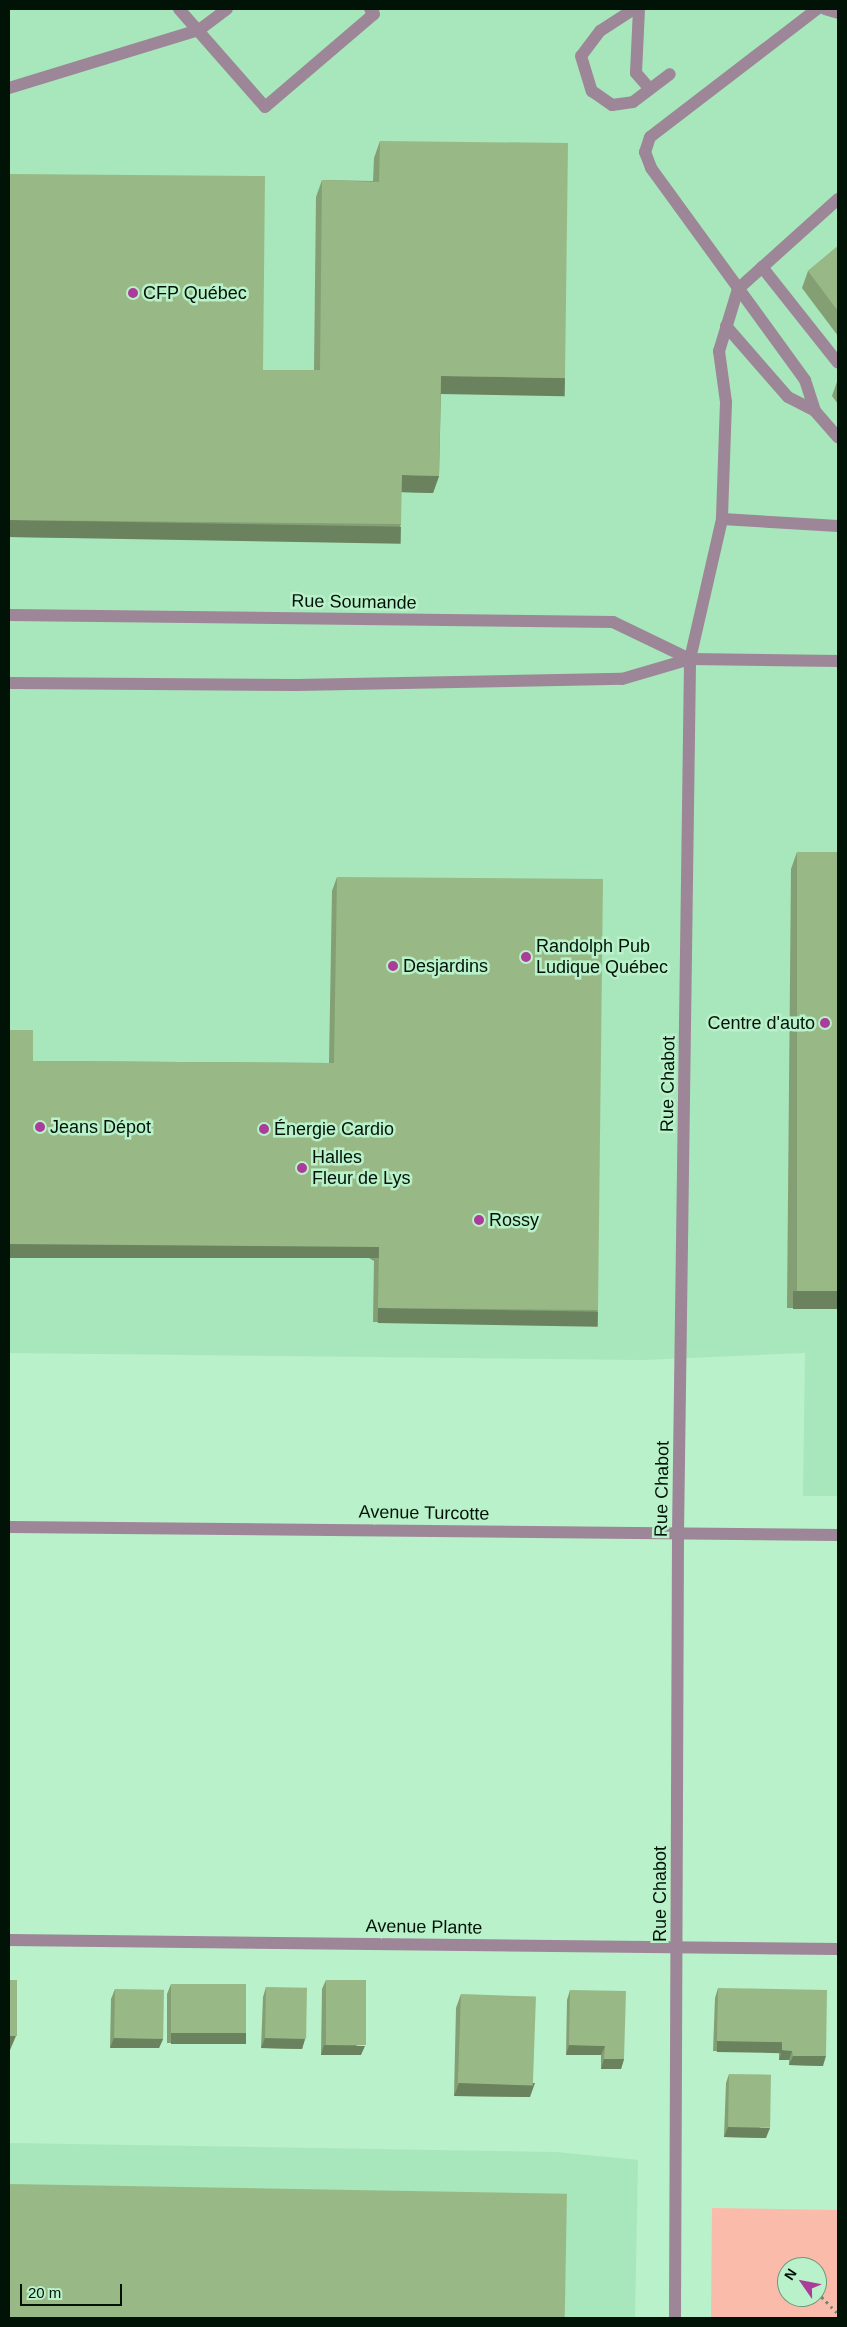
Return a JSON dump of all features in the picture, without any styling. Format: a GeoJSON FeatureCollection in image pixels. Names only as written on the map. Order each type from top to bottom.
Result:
{"type":"FeatureCollection","features":[{"type":"Feature","properties":{"kind":"street"},"geometry":{"type":"LineString","coordinates":[[179,9],[265,106],[374,14],[370,9]]}},
{"type":"Feature","properties":{"kind":"street"},"geometry":{"type":"LineString","coordinates":[[9,88],[199,30],[227,9]]}},
{"type":"Feature","properties":{"kind":"street"},"geometry":{"type":"LineString","coordinates":[[634,9],[600,31],[581,56],[584,76],[592,91],[612,105],[633,102],[670,74]]}},
{"type":"Feature","properties":{"kind":"street"},"geometry":{"type":"LineString","coordinates":[[639,9],[636,73],[650,89]]}},
{"type":"Feature","properties":{"kind":"street"},"geometry":{"type":"LineString","coordinates":[[817,9],[650,137],[645,152],[650,168],[805,380],[815,410],[838,437]]}},
{"type":"Feature","properties":{"kind":"street"},"geometry":{"type":"LineString","coordinates":[[825,9],[838,13]]}},
{"type":"Feature","properties":{"kind":"street"},"geometry":{"type":"LineString","coordinates":[[738,289],[838,199]]}},
{"type":"Feature","properties":{"kind":"street"},"geometry":{"type":"LineString","coordinates":[[762,268],[838,363]]}},
{"type":"Feature","properties":{"kind":"street","name":"Rue Chabot"},"geometry":{"type":"LineString","coordinates":[[675,2318],[678,1948],[678,1533],[690,660],[722,519],[726,402],[719,351],[738,289]]}},
{"type":"Feature","properties":{"kind":"street"},"geometry":{"type":"LineString","coordinates":[[726,326],[788,397],[815,410]]}},
{"type":"Feature","properties":{"kind":"street"},"geometry":{"type":"LineString","coordinates":[[722,519],[838,526]]}},
{"type":"Feature","properties":{"kind":"street","name":"Rue Soumande"},"geometry":{"type":"LineString","coordinates":[[9,616],[612,622],[690,660]]}},
{"type":"Feature","properties":{"kind":"street","name":"Rue Soumande"},"geometry":{"type":"LineString","coordinates":[[9,683],[296,685],[622,679],[690,660],[838,661]]}},
{"type":"Feature","properties":{"kind":"street","name":"Avenue Turcotte"},"geometry":{"type":"LineString","coordinates":[[9,1527],[838,1535]]}},
{"type":"Feature","properties":{"kind":"street","name":"Avenue Plante"},"geometry":{"type":"LineString","coordinates":[[9,1940],[838,1949]]}},
{"type":"Feature","properties":{"kind":"path"},"geometry":{"type":"LineString","coordinates":[[827,2302],[838,2314]]}},
{"type":"Feature","properties":{"kind":"shaded area"},"geometry":{"type":"Polygon","coordinates":[[[9,9],[838,9],[838,1496],[803,1496],[805,1353],[643,1360],[9,1353],[9,9]]]}},
{"type":"Feature","properties":{"kind":"shaded area"},"geometry":{"type":"Polygon","coordinates":[[[9,2143],[556,2152],[638,2160],[635,2318],[9,2318],[9,2143]]]}},
{"type":"Feature","properties":{"kind":"shaded area"},"geometry":{"type":"Polygon","coordinates":[[[712,2208],[838,2210],[838,2318],[711,2318],[712,2208]]]}},
{"type":"Feature","properties":{"kind":"building","name":"CFP Québec"},"geometry":{"type":"Polygon","coordinates":[[[380,141],[568,143],[565,378],[441,376],[439,476],[402,475],[401,524],[9,520],[9,174],[265,176],[263,370],[320,370],[322,180],[379,182],[380,141]]]}},
{"type":"Feature","properties":{"kind":"building"},"geometry":{"type":"Polygon","coordinates":[[[838,246],[838,311],[808,271],[838,246]]]}},
{"type":"Feature","properties":{"kind":"building"},"geometry":{"type":"Polygon","coordinates":[[[797,852],[838,852],[838,1291],[797,1291],[797,852]]]}},
{"type":"Feature","properties":{"kind":"building","name":"Halles Fleur de Lys"},"geometry":{"type":"Polygon","coordinates":[[[337,877],[603,879],[598,1310],[378,1308],[379,1247],[9,1244],[9,1030],[33,1030],[33,1061],[334,1063],[337,877]]]}},
{"type":"Feature","properties":{"kind":"building"},"geometry":{"type":"Polygon","coordinates":[[[9,1980],[17,1980],[17,2036],[9,2036],[9,1980]]]}},
{"type":"Feature","properties":{"kind":"building"},"geometry":{"type":"Polygon","coordinates":[[[326,1980],[366,1980],[366,2045],[326,2045],[326,1980]]]}},
{"type":"Feature","properties":{"kind":"building"},"geometry":{"type":"Polygon","coordinates":[[[171,1984],[246,1984],[246,2033],[171,2033],[171,1984]]]}},
{"type":"Feature","properties":{"kind":"building"},"geometry":{"type":"Polygon","coordinates":[[[266,1987],[307,1988],[306,2039],[265,2038],[266,1987]]]}},
{"type":"Feature","properties":{"kind":"building"},"geometry":{"type":"Polygon","coordinates":[[[718,1988],[827,1990],[826,2056],[793,2056],[792,2051],[782,2050],[782,2042],[717,2041],[718,1988]]]}},
{"type":"Feature","properties":{"kind":"building"},"geometry":{"type":"Polygon","coordinates":[[[115,1989],[164,1990],[163,2039],[114,2038],[115,1989]]]}},
{"type":"Feature","properties":{"kind":"building"},"geometry":{"type":"Polygon","coordinates":[[[570,1990],[626,1991],[624,2059],[604,2059],[605,2046],[569,2045],[570,1990]]]}},
{"type":"Feature","properties":{"kind":"building"},"geometry":{"type":"Polygon","coordinates":[[[461,1994],[536,1997],[533,2086],[458,2083],[461,1994]]]}},
{"type":"Feature","properties":{"kind":"building"},"geometry":{"type":"Polygon","coordinates":[[[729,2074],[771,2075],[770,2128],[728,2127],[729,2074]]]}},
{"type":"Feature","properties":{"kind":"building"},"geometry":{"type":"Polygon","coordinates":[[[9,2184],[567,2194],[565,2318],[9,2318],[9,2184]]]}},
{"type":"Feature","properties":{"kind":"place","name":"CFP Québec"},"geometry":{"type":"Point","coordinates":[133,293]}},
{"type":"Feature","properties":{"kind":"place","name":"Randolph Pub Ludique Québec"},"geometry":{"type":"Point","coordinates":[526,957]}},
{"type":"Feature","properties":{"kind":"place","name":"Desjardins"},"geometry":{"type":"Point","coordinates":[393,966]}},
{"type":"Feature","properties":{"kind":"place","name":"Centre d'auto"},"geometry":{"type":"Point","coordinates":[825,1023]}},
{"type":"Feature","properties":{"kind":"place","name":"Jeans Dépot"},"geometry":{"type":"Point","coordinates":[40,1127]}},
{"type":"Feature","properties":{"kind":"place","name":"Énergie Cardio"},"geometry":{"type":"Point","coordinates":[264,1129]}},
{"type":"Feature","properties":{"kind":"place","name":"Halles Fleur de Lys"},"geometry":{"type":"Point","coordinates":[302,1168]}},
{"type":"Feature","properties":{"kind":"place","name":"Rossy"},"geometry":{"type":"Point","coordinates":[479,1220]}}]}
